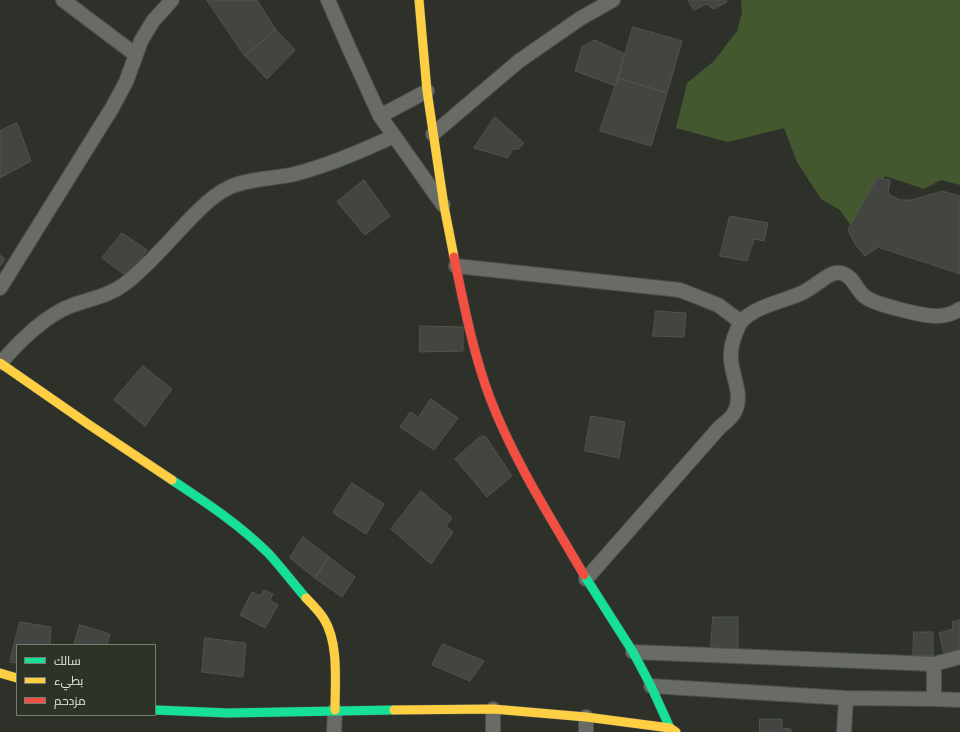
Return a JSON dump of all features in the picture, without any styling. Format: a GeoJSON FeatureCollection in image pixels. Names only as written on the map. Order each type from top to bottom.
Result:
{"type":"FeatureCollection","features":[{"type":"Feature","properties":{"kind":"street"},"geometry":{"type":"LineString","coordinates":[[63,0],[136,56]]}},
{"type":"Feature","properties":{"kind":"street"},"geometry":{"type":"LineString","coordinates":[[0,288],[112,108],[126,82],[141,41],[153,21],[172,0]]}},
{"type":"Feature","properties":{"kind":"street"},"geometry":{"type":"LineString","coordinates":[[328,0],[380,116],[444,206]]}},
{"type":"Feature","properties":{"kind":"street"},"geometry":{"type":"LineString","coordinates":[[419,0],[427,91],[444,206],[470,335],[490,398],[517,459],[556,530],[633,652],[673,730]]}},
{"type":"Feature","properties":{"kind":"street"},"geometry":{"type":"LineString","coordinates":[[433,134],[519,62],[581,18],[613,0]]}},
{"type":"Feature","properties":{"kind":"street"},"geometry":{"type":"LineString","coordinates":[[380,116],[427,91]]}},
{"type":"Feature","properties":{"kind":"street"},"geometry":{"type":"LineString","coordinates":[[334,732],[334,654],[332,638],[324,619],[268,553],[213,507],[88,424],[0,363],[30,333],[52,316],[72,305],[96,299],[114,291],[127,282],[152,260],[187,222],[217,193],[232,186],[246,182],[295,174],[347,157],[394,136]]}},
{"type":"Feature","properties":{"kind":"street"},"geometry":{"type":"LineString","coordinates":[[456,266],[680,290],[718,305],[741,322]]}},
{"type":"Feature","properties":{"kind":"street"},"geometry":{"type":"LineString","coordinates":[[586,579],[719,428],[734,414],[738,403],[738,392],[731,359],[733,339],[741,322],[752,314],[768,305],[805,291],[826,276],[835,272],[844,274],[853,280],[858,289],[865,296],[895,308],[931,316],[956,312],[960,309]]}},
{"type":"Feature","properties":{"kind":"street"},"geometry":{"type":"LineString","coordinates":[[633,652],[934,664],[960,657]]}},
{"type":"Feature","properties":{"kind":"street"},"geometry":{"type":"LineString","coordinates":[[934,664],[934,699]]}},
{"type":"Feature","properties":{"kind":"street"},"geometry":{"type":"LineString","coordinates":[[0,673],[16,678]]}},
{"type":"Feature","properties":{"kind":"street"},"geometry":{"type":"LineString","coordinates":[[651,686],[846,698],[960,700]]}},
{"type":"Feature","properties":{"kind":"street"},"geometry":{"type":"LineString","coordinates":[[844,732],[846,698]]}},
{"type":"Feature","properties":{"kind":"street"},"geometry":{"type":"LineString","coordinates":[[493,709],[493,732]]}},
{"type":"Feature","properties":{"kind":"street"},"geometry":{"type":"LineString","coordinates":[[156,710],[228,713],[335,710],[493,709],[586,717],[673,730]]}},
{"type":"Feature","properties":{"kind":"street"},"geometry":{"type":"LineString","coordinates":[[586,717],[586,732]]}},
{"type":"Feature","properties":{"kind":"green space"},"geometry":{"type":"Polygon","coordinates":[[[741,0],[960,0],[960,185],[941,180],[924,189],[885,176],[854,230],[840,210],[821,199],[797,162],[784,128],[728,142],[676,128],[687,83],[714,61],[737,31],[742,12],[741,0]]]}},
{"type":"Feature","properties":{"kind":"building"},"geometry":{"type":"Polygon","coordinates":[[[207,0],[257,0],[276,30],[245,56],[207,0]]]}},
{"type":"Feature","properties":{"kind":"building"},"geometry":{"type":"Polygon","coordinates":[[[688,0],[726,0],[727,2],[714,9],[706,4],[694,10],[688,0]]]}},
{"type":"Feature","properties":{"kind":"building"},"geometry":{"type":"Polygon","coordinates":[[[633,27],[682,41],[667,93],[618,78],[633,27]]]}},
{"type":"Feature","properties":{"kind":"building"},"geometry":{"type":"Polygon","coordinates":[[[276,30],[295,50],[267,79],[245,56],[276,30]]]}},
{"type":"Feature","properties":{"kind":"building"},"geometry":{"type":"Polygon","coordinates":[[[595,40],[625,54],[616,86],[575,71],[582,47],[595,40]]]}},
{"type":"Feature","properties":{"kind":"building"},"geometry":{"type":"Polygon","coordinates":[[[618,78],[667,93],[651,146],[600,131],[618,78]]]}},
{"type":"Feature","properties":{"kind":"building"},"geometry":{"type":"Polygon","coordinates":[[[495,117],[524,143],[519,149],[513,149],[508,158],[474,148],[495,117]]]}},
{"type":"Feature","properties":{"kind":"building"},"geometry":{"type":"Polygon","coordinates":[[[17,123],[31,161],[0,178],[0,131],[17,123]]]}},
{"type":"Feature","properties":{"kind":"building"},"geometry":{"type":"Polygon","coordinates":[[[877,178],[890,180],[888,194],[900,200],[912,200],[942,191],[960,196],[960,274],[878,247],[865,256],[855,244],[848,230],[877,178]]]}},
{"type":"Feature","properties":{"kind":"building"},"geometry":{"type":"Polygon","coordinates":[[[364,180],[390,216],[365,235],[337,202],[364,180]]]}},
{"type":"Feature","properties":{"kind":"building"},"geometry":{"type":"Polygon","coordinates":[[[730,216],[768,223],[764,241],[754,239],[747,261],[720,256],[730,216]]]}},
{"type":"Feature","properties":{"kind":"building"},"geometry":{"type":"Polygon","coordinates":[[[122,233],[147,250],[128,277],[102,258],[122,233]]]}},
{"type":"Feature","properties":{"kind":"building"},"geometry":{"type":"Polygon","coordinates":[[[0,255],[5,259],[0,266],[0,255]]]}},
{"type":"Feature","properties":{"kind":"building"},"geometry":{"type":"Polygon","coordinates":[[[656,311],[686,313],[684,337],[653,336],[656,311]]]}},
{"type":"Feature","properties":{"kind":"building"},"geometry":{"type":"Polygon","coordinates":[[[420,326],[463,327],[463,351],[420,352],[420,326]]]}},
{"type":"Feature","properties":{"kind":"building"},"geometry":{"type":"Polygon","coordinates":[[[143,366],[172,389],[145,426],[114,400],[143,366]]]}},
{"type":"Feature","properties":{"kind":"building"},"geometry":{"type":"Polygon","coordinates":[[[431,399],[458,418],[434,450],[400,427],[410,412],[418,417],[431,399]]]}},
{"type":"Feature","properties":{"kind":"building"},"geometry":{"type":"Polygon","coordinates":[[[591,416],[625,422],[619,458],[585,451],[591,416]]]}},
{"type":"Feature","properties":{"kind":"building"},"geometry":{"type":"Polygon","coordinates":[[[481,436],[486,437],[512,476],[487,497],[455,459],[481,436]]]}},
{"type":"Feature","properties":{"kind":"building"},"geometry":{"type":"Polygon","coordinates":[[[352,483],[384,504],[366,534],[333,513],[352,483]]]}},
{"type":"Feature","properties":{"kind":"building"},"geometry":{"type":"Polygon","coordinates":[[[421,491],[452,518],[446,526],[453,532],[431,564],[391,529],[421,491]]]}},
{"type":"Feature","properties":{"kind":"building"},"geometry":{"type":"Polygon","coordinates":[[[303,537],[329,557],[315,578],[290,558],[303,537]]]}},
{"type":"Feature","properties":{"kind":"building"},"geometry":{"type":"Polygon","coordinates":[[[329,557],[355,577],[342,597],[315,578],[329,557]]]}},
{"type":"Feature","properties":{"kind":"building"},"geometry":{"type":"Polygon","coordinates":[[[264,590],[273,594],[270,600],[278,605],[265,628],[240,615],[252,592],[260,596],[264,590]]]}},
{"type":"Feature","properties":{"kind":"building"},"geometry":{"type":"Polygon","coordinates":[[[713,617],[738,617],[738,650],[711,650],[713,617]]]}},
{"type":"Feature","properties":{"kind":"building"},"geometry":{"type":"Polygon","coordinates":[[[960,620],[960,653],[945,657],[939,633],[953,629],[952,622],[960,620]]]}},
{"type":"Feature","properties":{"kind":"building"},"geometry":{"type":"Polygon","coordinates":[[[20,622],[51,627],[50,644],[16,644],[16,663],[10,662],[20,622]]]}},
{"type":"Feature","properties":{"kind":"building"},"geometry":{"type":"Polygon","coordinates":[[[80,625],[110,634],[107,644],[74,644],[80,625]]]}},
{"type":"Feature","properties":{"kind":"building"},"geometry":{"type":"Polygon","coordinates":[[[914,632],[933,632],[933,656],[913,656],[914,632]]]}},
{"type":"Feature","properties":{"kind":"building"},"geometry":{"type":"Polygon","coordinates":[[[205,638],[246,643],[243,677],[202,672],[205,638]]]}},
{"type":"Feature","properties":{"kind":"building"},"geometry":{"type":"Polygon","coordinates":[[[443,644],[484,661],[470,681],[432,665],[443,644]]]}},
{"type":"Feature","properties":{"kind":"building"},"geometry":{"type":"Polygon","coordinates":[[[760,719],[782,719],[782,728],[791,729],[791,732],[760,732],[760,719]]]}},
{"type":"Feature","properties":{"kind":"traffic: fast"},"geometry":{"type":"LineString","coordinates":[[172,480],[222,514],[257,542],[273,558],[306,598]]}},
{"type":"Feature","properties":{"kind":"traffic: fast"},"geometry":{"type":"LineString","coordinates":[[584,575],[633,652],[651,686],[670,728]]}},
{"type":"Feature","properties":{"kind":"traffic: fast"},"geometry":{"type":"LineString","coordinates":[[156,710],[228,713],[394,710]]}},
{"type":"Feature","properties":{"kind":"traffic: slow"},"geometry":{"type":"LineString","coordinates":[[419,0],[427,91],[444,206],[454,257]]}},
{"type":"Feature","properties":{"kind":"traffic: slow"},"geometry":{"type":"LineString","coordinates":[[0,363],[172,480]]}},
{"type":"Feature","properties":{"kind":"traffic: slow"},"geometry":{"type":"LineString","coordinates":[[306,598],[318,610],[324,619],[332,639],[335,663],[335,710]]}},
{"type":"Feature","properties":{"kind":"traffic: slow"},"geometry":{"type":"LineString","coordinates":[[0,673],[16,678]]}},
{"type":"Feature","properties":{"kind":"traffic: slow"},"geometry":{"type":"LineString","coordinates":[[394,710],[493,709],[586,717],[670,728],[676,732]]}},
{"type":"Feature","properties":{"kind":"traffic: jam"},"geometry":{"type":"LineString","coordinates":[[454,257],[465,311],[490,398],[510,444],[522,467],[584,575]]}}]}
